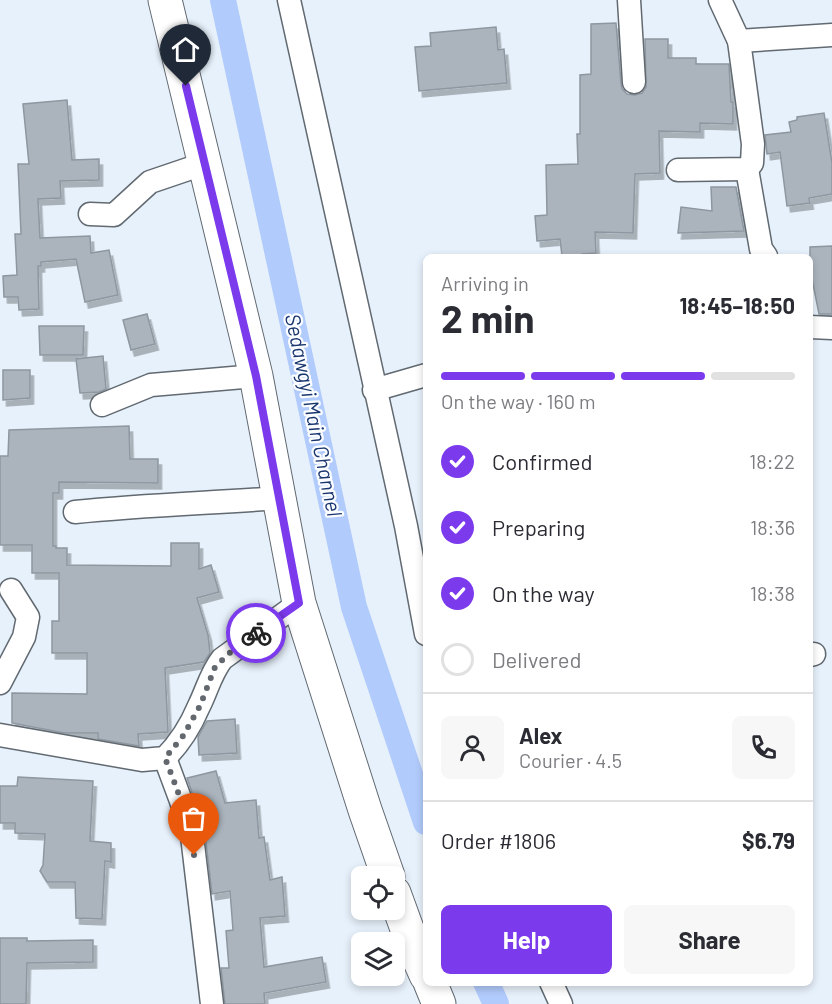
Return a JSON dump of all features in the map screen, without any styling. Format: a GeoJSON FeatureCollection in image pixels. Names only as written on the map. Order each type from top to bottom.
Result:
{"type":"FeatureCollection","features":[{"type":"Feature","properties":{"kind":"street"},"geometry":{"type":"LineString","coordinates":[[165,0],[256,376],[299,603],[385,866]]}},
{"type":"Feature","properties":{"kind":"street"},"geometry":{"type":"LineString","coordinates":[[289,0],[374,390],[416,525],[422,589]]}},
{"type":"Feature","properties":{"kind":"street"},"geometry":{"type":"LineString","coordinates":[[629,0],[634,82]]}},
{"type":"Feature","properties":{"kind":"street"},"geometry":{"type":"LineString","coordinates":[[678,170],[747,169],[752,163],[753,154],[740,41],[720,0]]}},
{"type":"Feature","properties":{"kind":"street"},"geometry":{"type":"LineString","coordinates":[[740,41],[832,35]]}},
{"type":"Feature","properties":{"kind":"street"},"geometry":{"type":"LineString","coordinates":[[90,214],[114,215],[150,182],[206,163]]}},
{"type":"Feature","properties":{"kind":"street"},"geometry":{"type":"LineString","coordinates":[[747,169],[761,249],[765,254]]}},
{"type":"Feature","properties":{"kind":"street"},"geometry":{"type":"LineString","coordinates":[[813,327],[832,328]]}},
{"type":"Feature","properties":{"kind":"street"},"geometry":{"type":"LineString","coordinates":[[102,405],[151,385],[256,376]]}},
{"type":"Feature","properties":{"kind":"street"},"geometry":{"type":"LineString","coordinates":[[374,390],[423,376]]}},
{"type":"Feature","properties":{"kind":"street"},"geometry":{"type":"LineString","coordinates":[[75,512],[132,506],[280,498]]}},
{"type":"Feature","properties":{"kind":"street"},"geometry":{"type":"LineString","coordinates":[[0,683],[24,637],[27,617],[11,590]]}},
{"type":"Feature","properties":{"kind":"street"},"geometry":{"type":"LineString","coordinates":[[0,735],[142,760],[165,758],[183,736],[200,706],[215,667],[222,659],[299,603]]}},
{"type":"Feature","properties":{"kind":"street"},"geometry":{"type":"LineString","coordinates":[[165,758],[192,836],[212,1004]]}},
{"type":"Feature","properties":{"kind":"street"},"geometry":{"type":"LineString","coordinates":[[404,920],[423,968]]}},
{"type":"Feature","properties":{"kind":"street"},"geometry":{"type":"LineString","coordinates":[[432,986],[440,1004]]}},
{"type":"Feature","properties":{"kind":"street"},"geometry":{"type":"LineString","coordinates":[[553,986],[561,1004]]}},
{"type":"Feature","properties":{"kind":"building"},"geometry":{"type":"Polygon","coordinates":[[[616,23],[621,83],[622,89],[627,94],[642,93],[646,87],[645,39],[668,39],[668,58],[696,58],[696,64],[729,64],[733,124],[700,123],[700,132],[659,131],[660,173],[635,174],[633,233],[595,232],[596,253],[562,254],[560,239],[537,241],[535,216],[547,215],[546,165],[578,164],[580,75],[591,74],[591,24],[616,23]]]}},
{"type":"Feature","properties":{"kind":"building"},"geometry":{"type":"Polygon","coordinates":[[[496,27],[498,50],[504,49],[507,83],[419,91],[415,47],[431,46],[430,33],[496,27]]]}},
{"type":"Feature","properties":{"kind":"building"},"geometry":{"type":"Polygon","coordinates":[[[67,100],[72,160],[99,159],[99,180],[60,181],[61,198],[38,199],[40,238],[90,236],[91,253],[109,250],[118,295],[85,302],[76,259],[41,262],[41,266],[38,266],[39,309],[19,310],[18,297],[4,297],[3,276],[17,275],[15,234],[21,234],[18,164],[29,164],[23,104],[67,100]]]}},
{"type":"Feature","properties":{"kind":"building"},"geometry":{"type":"Polygon","coordinates":[[[824,113],[832,163],[832,194],[809,198],[810,203],[787,206],[780,152],[767,154],[765,135],[791,132],[789,122],[797,120],[797,117],[824,113]]]}},
{"type":"Feature","properties":{"kind":"building"},"geometry":{"type":"Polygon","coordinates":[[[711,187],[736,187],[744,231],[678,233],[681,207],[712,211],[711,187]]]}},
{"type":"Feature","properties":{"kind":"building"},"geometry":{"type":"Polygon","coordinates":[[[832,246],[832,314],[819,314],[813,284],[813,254],[810,254],[810,247],[832,246]]]}},
{"type":"Feature","properties":{"kind":"building"},"geometry":{"type":"Polygon","coordinates":[[[147,314],[155,344],[131,350],[123,320],[147,314]]]}},
{"type":"Feature","properties":{"kind":"building"},"geometry":{"type":"Polygon","coordinates":[[[39,326],[84,326],[83,355],[40,355],[39,326]]]}},
{"type":"Feature","properties":{"kind":"building"},"geometry":{"type":"Polygon","coordinates":[[[103,356],[106,389],[99,392],[80,393],[76,359],[103,356]]]}},
{"type":"Feature","properties":{"kind":"building"},"geometry":{"type":"Polygon","coordinates":[[[3,370],[30,370],[30,398],[3,400],[3,370]]]}},
{"type":"Feature","properties":{"kind":"building"},"geometry":{"type":"Polygon","coordinates":[[[129,426],[130,459],[158,459],[158,483],[59,482],[59,493],[53,493],[53,546],[67,548],[67,565],[171,566],[171,543],[199,543],[199,569],[211,565],[219,592],[197,598],[208,635],[210,653],[204,662],[165,668],[168,732],[138,734],[139,746],[98,739],[98,733],[64,733],[12,723],[12,693],[87,694],[87,653],[52,653],[52,621],[59,621],[59,573],[32,573],[32,545],[0,545],[0,456],[8,456],[9,430],[129,426]]]}},
{"type":"Feature","properties":{"kind":"building"},"geometry":{"type":"Polygon","coordinates":[[[235,719],[237,753],[199,755],[198,737],[207,721],[235,719]]]}},
{"type":"Feature","properties":{"kind":"building"},"geometry":{"type":"Polygon","coordinates":[[[216,771],[225,803],[256,800],[259,838],[264,837],[270,880],[282,877],[285,916],[260,918],[264,967],[322,957],[326,982],[264,993],[265,1004],[225,1004],[221,968],[229,968],[226,931],[233,930],[230,891],[212,894],[199,803],[196,804],[187,778],[216,771]]]}},
{"type":"Feature","properties":{"kind":"building"},"geometry":{"type":"Polygon","coordinates":[[[18,777],[93,781],[90,841],[111,843],[111,862],[105,861],[102,919],[76,918],[75,882],[47,882],[40,871],[43,865],[45,834],[15,833],[15,823],[0,823],[0,786],[17,786],[18,777]]]}},
{"type":"Feature","properties":{"kind":"building"},"geometry":{"type":"Polygon","coordinates":[[[0,938],[27,938],[27,941],[93,940],[93,962],[27,963],[26,1004],[0,1004],[0,938]]]}},
{"type":"Feature","properties":{"kind":"waterway","name":"Sedawgyi Main Channel"},"geometry":{"type":"LineString","coordinates":[[223,0],[354,607],[423,813]]}},
{"type":"Feature","properties":{"kind":"waterway","name":"Sedawgyi Main Channel"},"geometry":{"type":"LineString","coordinates":[[488,986],[496,1004]]}},
{"type":"Feature","properties":{"kind":"way so far"},"geometry":{"type":"LineString","coordinates":[[194,855],[192,836],[165,758],[183,736],[200,706],[215,667],[236,647],[256,633]]}},
{"type":"Feature","properties":{"kind":"route"},"geometry":{"type":"LineString","coordinates":[[186,86],[256,376],[299,603],[256,633]]}}]}
